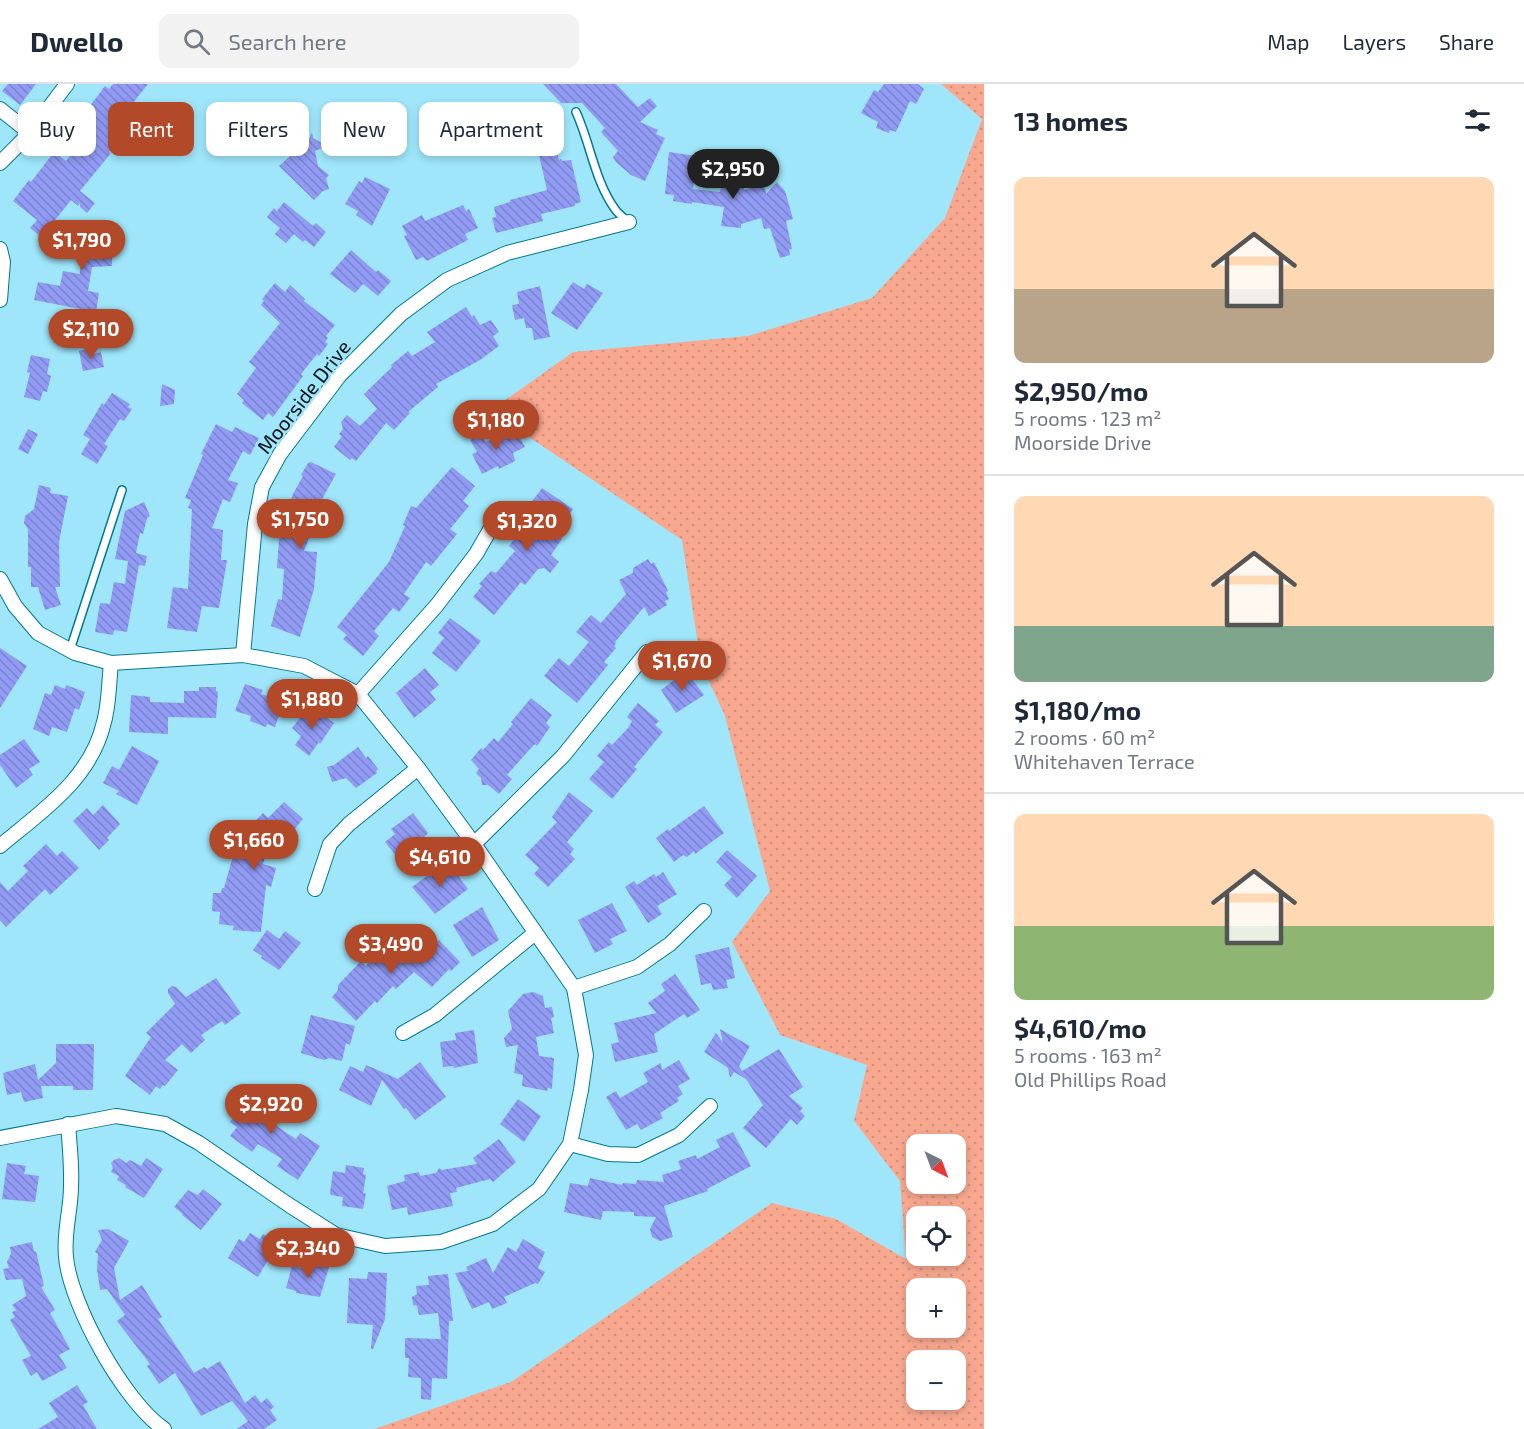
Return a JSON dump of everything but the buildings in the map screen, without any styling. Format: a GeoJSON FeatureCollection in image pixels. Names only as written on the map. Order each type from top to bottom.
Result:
{"type":"FeatureCollection","features":[{"type":"Feature","properties":{"kind":"street"},"geometry":{"type":"LineString","coordinates":[[53,102],[67,84]]}},
{"type":"Feature","properties":{"kind":"street"},"geometry":{"type":"LineString","coordinates":[[0,109],[18,123]]}},
{"type":"Feature","properties":{"kind":"street"},"geometry":{"type":"LineString","coordinates":[[0,163],[18,145]]}},
{"type":"Feature","properties":{"kind":"street","name":"Moorside Drive"},"geometry":{"type":"LineString","coordinates":[[243,655],[255,524],[262,487],[280,454],[340,375],[401,314],[447,280],[507,253],[629,222]]}},
{"type":"Feature","properties":{"kind":"street"},"geometry":{"type":"LineString","coordinates":[[0,249],[3,262],[0,300]]}},
{"type":"Feature","properties":{"kind":"street"},"geometry":{"type":"LineString","coordinates":[[358,694],[437,605],[476,554],[502,509]]}},
{"type":"Feature","properties":{"kind":"street"},"geometry":{"type":"LineString","coordinates":[[0,579],[15,606],[38,633],[69,650],[111,663],[243,655],[304,666],[358,694],[418,768],[474,844],[573,988],[586,1055],[570,1144],[539,1189],[493,1224],[441,1242],[385,1246],[336,1235],[288,1205],[199,1143],[165,1124],[116,1116],[0,1138]]}},
{"type":"Feature","properties":{"kind":"street"},"geometry":{"type":"LineString","coordinates":[[474,844],[563,756],[647,652]]}},
{"type":"Feature","properties":{"kind":"street"},"geometry":{"type":"LineString","coordinates":[[0,846],[63,794],[91,758],[104,722],[111,663]]}},
{"type":"Feature","properties":{"kind":"street"},"geometry":{"type":"LineString","coordinates":[[315,889],[330,844],[349,824],[418,768]]}},
{"type":"Feature","properties":{"kind":"street"},"geometry":{"type":"LineString","coordinates":[[573,988],[637,967],[670,944],[704,911]]}},
{"type":"Feature","properties":{"kind":"street"},"geometry":{"type":"LineString","coordinates":[[403,1033],[435,1015],[535,933]]}},
{"type":"Feature","properties":{"kind":"street"},"geometry":{"type":"LineString","coordinates":[[570,1144],[608,1154],[638,1155],[679,1135],[710,1106]]}},
{"type":"Feature","properties":{"kind":"street"},"geometry":{"type":"LineString","coordinates":[[68,1124],[70,1200],[65,1248],[68,1273],[74,1294],[82,1314],[109,1363],[148,1416],[164,1429]]}},
{"type":"Feature","properties":{"kind":"lane"},"geometry":{"type":"LineString","coordinates":[[576,112],[604,189],[615,210],[629,222]]}},
{"type":"Feature","properties":{"kind":"lane"},"geometry":{"type":"LineString","coordinates":[[69,650],[122,490]]}},
{"type":"Feature","properties":{"kind":"shaded area"},"geometry":{"type":"Polygon","coordinates":[[[941,84],[984,84],[984,1429],[374,1429],[511,1382],[772,1203],[836,1219],[906,1259],[900,1181],[854,1121],[867,1065],[780,1035],[732,942],[770,891],[725,716],[701,664],[682,540],[490,411],[573,352],[748,336],[872,298],[945,218],[982,119],[941,84]]]}}]}
